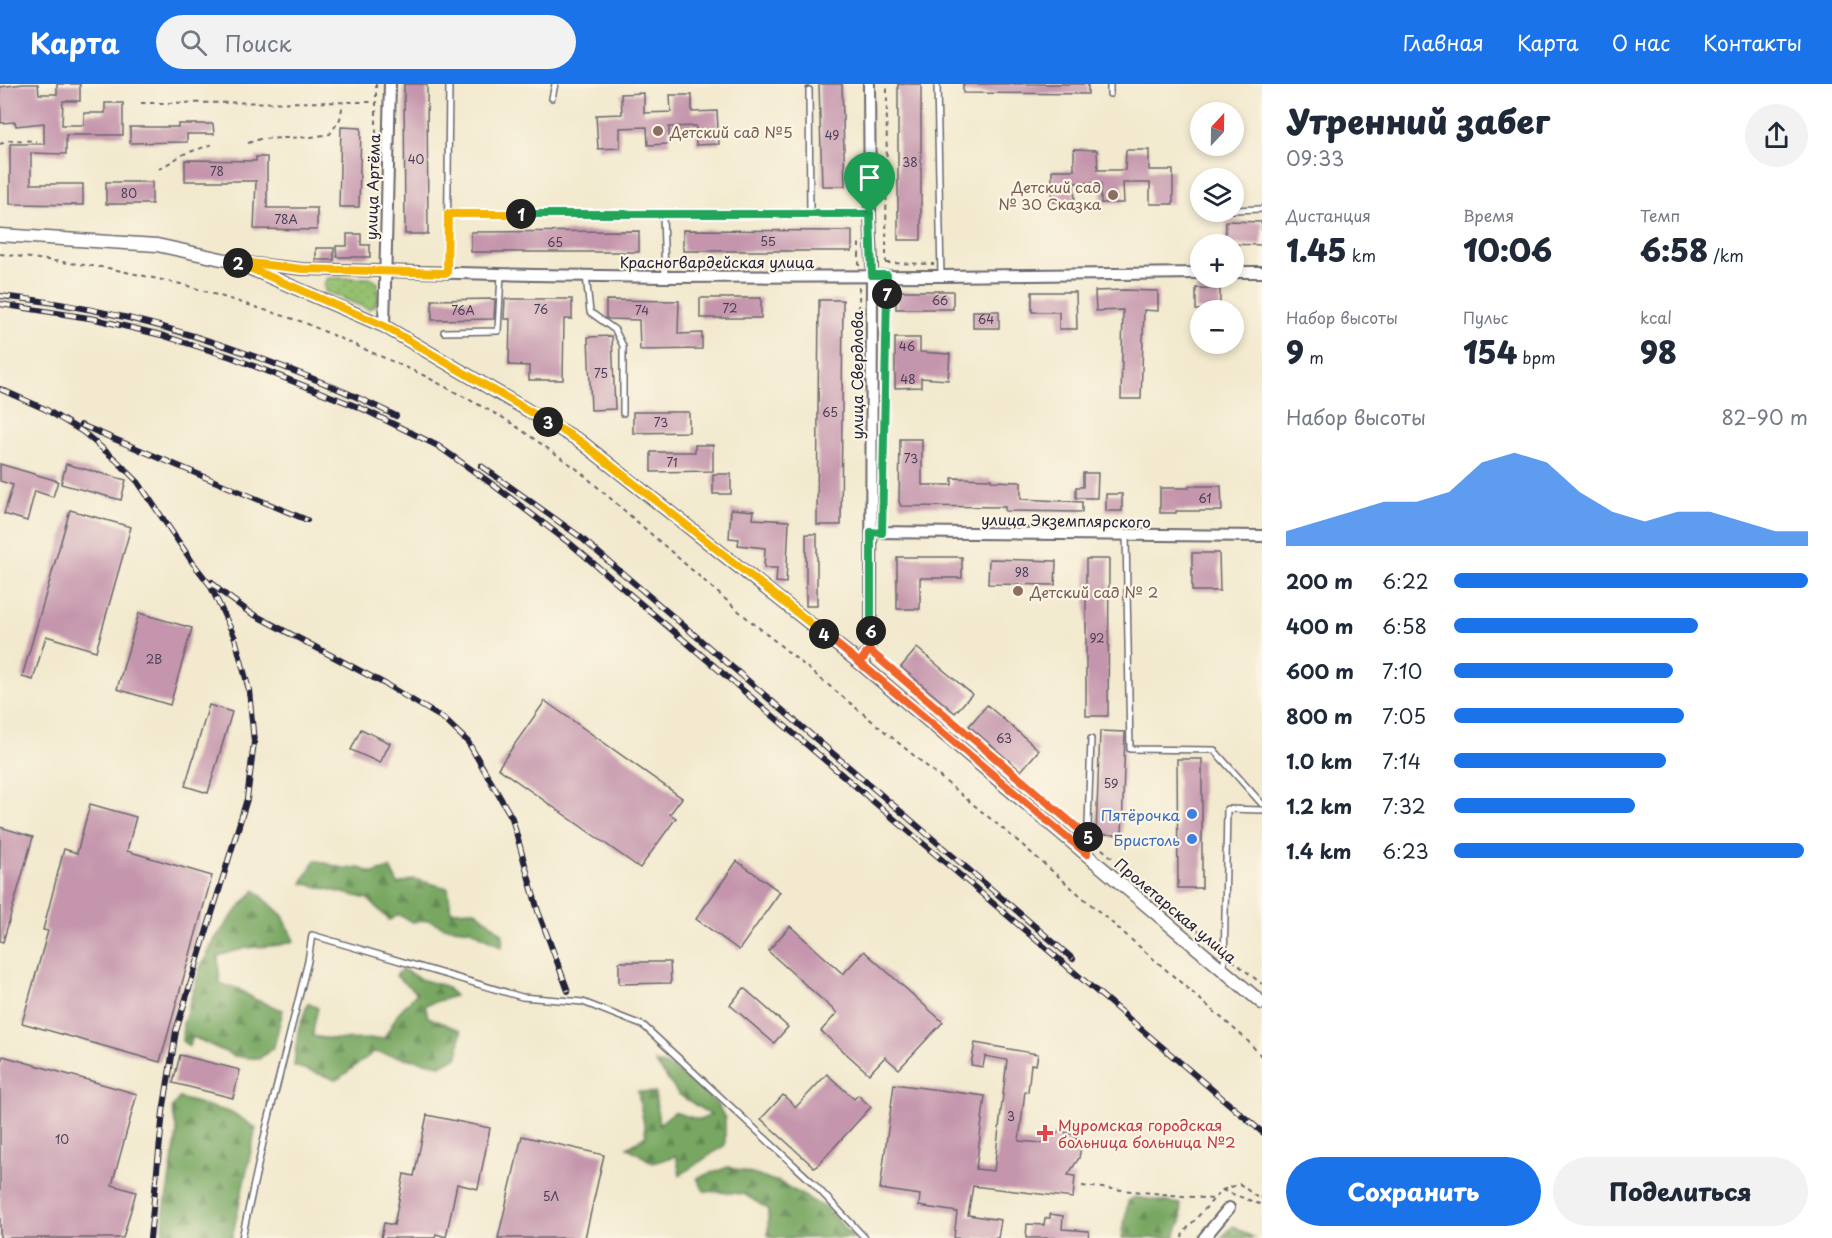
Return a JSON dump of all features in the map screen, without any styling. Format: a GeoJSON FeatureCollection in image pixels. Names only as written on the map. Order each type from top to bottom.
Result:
{"type":"FeatureCollection","features":[{"type":"Feature","properties":{"kind":"street","name":"улица Артёма"},"geometry":{"type":"LineString","coordinates":[[384,326],[390,84]]}},
{"type":"Feature","properties":{"kind":"street","name":"улица Свердлова"},"geometry":{"type":"LineString","coordinates":[[869,84],[872,275],[871,634],[869,650]]}},
{"type":"Feature","properties":{"kind":"street","name":"Пролетарская улица"},"geometry":{"type":"LineString","coordinates":[[0,235],[157,245],[235,261],[384,326],[580,441],[860,663],[1262,1003]]}},
{"type":"Feature","properties":{"kind":"street","name":"Красногвардейская улица"},"geometry":{"type":"LineString","coordinates":[[235,261],[302,269],[586,276],[1190,273]]}},
{"type":"Feature","properties":{"kind":"street"},"geometry":{"type":"LineString","coordinates":[[1244,272],[1262,272]]}},
{"type":"Feature","properties":{"kind":"street","name":"улица Экземплярского"},"geometry":{"type":"LineString","coordinates":[[871,532],[1262,536]]}},
{"type":"Feature","properties":{"kind":"street"},"geometry":{"type":"LineString","coordinates":[[860,663],[869,650]]}},
{"type":"Feature","properties":{"kind":"street"},"geometry":{"type":"LineString","coordinates":[[1204,1238],[1229,1208]]}},
{"type":"Feature","properties":{"kind":"lane"},"geometry":{"type":"LineString","coordinates":[[447,273],[449,84]]}},
{"type":"Feature","properties":{"kind":"lane"},"geometry":{"type":"LineString","coordinates":[[552,98],[555,84]]}},
{"type":"Feature","properties":{"kind":"lane"},"geometry":{"type":"LineString","coordinates":[[937,84],[941,276]]}},
{"type":"Feature","properties":{"kind":"lane"},"geometry":{"type":"LineString","coordinates":[[1110,84],[1110,94]]}},
{"type":"Feature","properties":{"kind":"lane"},"geometry":{"type":"LineString","coordinates":[[809,90],[810,214]]}},
{"type":"Feature","properties":{"kind":"lane"},"geometry":{"type":"LineString","coordinates":[[1244,210],[1262,209]]}},
{"type":"Feature","properties":{"kind":"lane"},"geometry":{"type":"LineString","coordinates":[[448,214],[870,214]]}},
{"type":"Feature","properties":{"kind":"lane"},"geometry":{"type":"LineString","coordinates":[[663,214],[665,277]]}},
{"type":"Feature","properties":{"kind":"lane"},"geometry":{"type":"LineString","coordinates":[[444,332],[498,331],[501,274]]}},
{"type":"Feature","properties":{"kind":"lane"},"geometry":{"type":"LineString","coordinates":[[586,276],[590,312],[615,330],[623,346],[623,413]]}},
{"type":"Feature","properties":{"kind":"lane"},"geometry":{"type":"LineString","coordinates":[[1126,535],[1130,749],[1214,750],[1262,804]]}},
{"type":"Feature","properties":{"kind":"lane"},"geometry":{"type":"LineString","coordinates":[[1087,854],[1091,740]]}},
{"type":"Feature","properties":{"kind":"lane"},"geometry":{"type":"LineString","coordinates":[[1223,970],[1227,808],[1262,810]]}},
{"type":"Feature","properties":{"kind":"lane"},"geometry":{"type":"LineString","coordinates":[[242,1238],[266,1130],[303,984],[312,935],[522,997],[583,1002],[644,1026],[811,1181],[865,1238]]}},
{"type":"Feature","properties":{"kind":"path"},"geometry":{"type":"LineString","coordinates":[[375,182],[376,84]]}},
{"type":"Feature","properties":{"kind":"path"},"geometry":{"type":"LineString","coordinates":[[884,451],[887,84]]}},
{"type":"Feature","properties":{"kind":"path"},"geometry":{"type":"LineString","coordinates":[[141,103],[376,102]]}},
{"type":"Feature","properties":{"kind":"path"},"geometry":{"type":"LineString","coordinates":[[248,143],[260,139],[330,134],[340,119],[343,103]]}},
{"type":"Feature","properties":{"kind":"path"},"geometry":{"type":"LineString","coordinates":[[0,144],[11,140],[36,141]]}},
{"type":"Feature","properties":{"kind":"path"},"geometry":{"type":"LineString","coordinates":[[159,169],[184,154],[213,144]]}},
{"type":"Feature","properties":{"kind":"path"},"geometry":{"type":"LineString","coordinates":[[859,234],[860,369]]}},
{"type":"Feature","properties":{"kind":"path"},"geometry":{"type":"LineString","coordinates":[[0,254],[108,268],[174,282],[303,322],[423,375],[507,420],[577,469],[741,613],[1020,843],[1247,1040],[1262,1057]]}},
{"type":"Feature","properties":{"kind":"path"},"geometry":{"type":"LineString","coordinates":[[869,650],[1262,984]]}},
{"type":"Feature","properties":{"kind":"path"},"geometry":{"type":"LineString","coordinates":[[1182,1238],[1183,1233],[1222,1191],[1239,1184],[1259,1199],[1262,1196]]}},
{"type":"Feature","properties":{"kind":"path"},"geometry":{"type":"LineString","coordinates":[[1082,1186],[1213,1199]]}},
{"type":"Feature","properties":{"kind":"path"},"geometry":{"type":"LineString","coordinates":[[1222,1191],[1262,1204]]}},
{"type":"Feature","properties":{"kind":"green space"},"geometry":{"type":"Polygon","coordinates":[[[328,278],[370,278],[378,283],[378,299],[375,306],[368,309],[325,291],[324,284],[328,278]]]}},
{"type":"Feature","properties":{"kind":"green space"},"geometry":{"type":"Polygon","coordinates":[[[315,860],[342,868],[359,868],[373,873],[390,868],[398,884],[414,879],[448,888],[451,911],[475,910],[503,934],[502,947],[471,930],[444,927],[429,920],[412,922],[399,915],[389,920],[368,899],[302,883],[315,860]]]}},
{"type":"Feature","properties":{"kind":"green space"},"geometry":{"type":"Polygon","coordinates":[[[255,890],[283,916],[294,941],[280,945],[246,948],[218,956],[220,984],[237,988],[254,999],[283,1010],[274,1047],[259,1059],[234,1056],[193,1037],[189,1046],[182,1041],[183,1024],[201,966],[215,939],[255,890]]]}},
{"type":"Feature","properties":{"kind":"green space"},"geometry":{"type":"Polygon","coordinates":[[[402,969],[420,979],[445,986],[455,996],[425,1005],[428,1017],[461,1031],[458,1057],[440,1065],[374,1052],[337,1080],[294,1066],[298,1031],[308,1003],[318,1008],[313,1036],[348,1040],[384,1038],[399,1012],[417,993],[396,976],[402,969]]]}},
{"type":"Feature","properties":{"kind":"green space"},"geometry":{"type":"Polygon","coordinates":[[[655,1062],[673,1068],[717,1104],[725,1118],[725,1145],[680,1175],[676,1156],[653,1163],[627,1147],[646,1136],[638,1091],[655,1093],[659,1124],[674,1112],[700,1120],[711,1115],[678,1094],[655,1062]]]}},
{"type":"Feature","properties":{"kind":"green space"},"geometry":{"type":"Polygon","coordinates":[[[179,1098],[233,1113],[256,1128],[232,1238],[163,1238],[164,1212],[177,1133],[172,1108],[179,1098]]]}},
{"type":"Feature","properties":{"kind":"green space"},"geometry":{"type":"Polygon","coordinates":[[[728,1167],[779,1182],[827,1209],[854,1238],[773,1238],[768,1235],[768,1209],[744,1194],[704,1191],[697,1178],[728,1167]]]}},
{"type":"Feature","properties":{"kind":"green space"},"geometry":{"type":"Polygon","coordinates":[[[1135,1197],[1180,1204],[1182,1219],[1174,1238],[1122,1238],[1128,1201],[1135,1197]]]}},
{"type":"Feature","properties":{"kind":"green space"},"geometry":{"type":"Polygon","coordinates":[[[1233,1226],[1254,1238],[1221,1238],[1233,1226]]]}},
{"type":"Feature","properties":{"kind":"building"},"geometry":{"type":"Polygon","coordinates":[[[38,84],[39,94],[57,94],[57,84],[80,84],[80,101],[63,101],[62,125],[84,125],[84,113],[105,113],[105,103],[123,103],[123,135],[66,135],[66,154],[31,153],[31,184],[83,184],[83,205],[10,204],[10,144],[44,144],[44,123],[16,126],[15,122],[1,123],[0,87],[38,84]]]}},
{"type":"Feature","properties":{"kind":"building"},"geometry":{"type":"Polygon","coordinates":[[[404,84],[427,84],[428,234],[405,234],[404,84]]]}},
{"type":"Feature","properties":{"kind":"building"},"geometry":{"type":"Polygon","coordinates":[[[819,84],[842,84],[845,186],[822,186],[819,84]]]}},
{"type":"Feature","properties":{"kind":"building"},"geometry":{"type":"Polygon","coordinates":[[[898,84],[921,84],[921,240],[898,240],[898,84]]]}},
{"type":"Feature","properties":{"kind":"building"},"geometry":{"type":"Polygon","coordinates":[[[963,84],[1088,84],[1088,94],[963,93],[963,84]]]}},
{"type":"Feature","properties":{"kind":"building"},"geometry":{"type":"Polygon","coordinates":[[[644,93],[644,113],[671,112],[670,95],[692,95],[692,112],[717,111],[719,144],[696,145],[696,126],[669,127],[669,144],[648,145],[647,127],[620,128],[620,148],[598,149],[596,115],[622,114],[621,94],[644,93]]]}},
{"type":"Feature","properties":{"kind":"building"},"geometry":{"type":"Polygon","coordinates":[[[178,124],[213,124],[214,134],[187,134],[187,142],[130,143],[130,127],[178,127],[178,124]]]}},
{"type":"Feature","properties":{"kind":"building"},"geometry":{"type":"Polygon","coordinates":[[[341,127],[361,128],[359,207],[339,207],[341,127]]]}},
{"type":"Feature","properties":{"kind":"building"},"geometry":{"type":"Polygon","coordinates":[[[1074,149],[1097,150],[1098,170],[1125,170],[1126,150],[1149,150],[1149,170],[1173,170],[1173,204],[1150,204],[1150,183],[1123,183],[1124,203],[1101,203],[1101,183],[1074,183],[1075,202],[1052,202],[1052,170],[1074,170],[1074,149]]]}},
{"type":"Feature","properties":{"kind":"building"},"geometry":{"type":"Polygon","coordinates":[[[256,157],[267,157],[267,208],[317,208],[317,230],[254,229],[256,181],[185,181],[185,160],[256,161],[256,157]]]}},
{"type":"Feature","properties":{"kind":"building"},"geometry":{"type":"Polygon","coordinates":[[[106,182],[152,182],[152,204],[106,204],[106,182]]]}},
{"type":"Feature","properties":{"kind":"building"},"geometry":{"type":"Polygon","coordinates":[[[1226,222],[1262,222],[1262,245],[1244,245],[1244,234],[1225,234],[1226,222]]]}},
{"type":"Feature","properties":{"kind":"building"},"geometry":{"type":"Polygon","coordinates":[[[683,230],[852,231],[852,251],[683,251],[683,230]]]}},
{"type":"Feature","properties":{"kind":"building"},"geometry":{"type":"Polygon","coordinates":[[[639,231],[639,252],[471,252],[471,232],[639,231]]]}},
{"type":"Feature","properties":{"kind":"building"},"geometry":{"type":"Polygon","coordinates":[[[347,234],[361,234],[361,245],[370,245],[370,257],[337,257],[336,246],[347,246],[347,234]]]}},
{"type":"Feature","properties":{"kind":"building"},"geometry":{"type":"Polygon","coordinates":[[[316,248],[334,248],[334,260],[316,260],[316,248]]]}},
{"type":"Feature","properties":{"kind":"building"},"geometry":{"type":"Polygon","coordinates":[[[1196,288],[1220,289],[1220,300],[1196,300],[1196,288]]]}},
{"type":"Feature","properties":{"kind":"building"},"geometry":{"type":"Polygon","coordinates":[[[896,291],[953,291],[953,309],[896,309],[896,291]]]}},
{"type":"Feature","properties":{"kind":"building"},"geometry":{"type":"Polygon","coordinates":[[[1095,291],[1158,291],[1158,311],[1144,310],[1141,399],[1121,399],[1123,310],[1096,311],[1095,291]]]}},
{"type":"Feature","properties":{"kind":"building"},"geometry":{"type":"Polygon","coordinates":[[[1032,292],[1076,292],[1077,329],[1059,329],[1059,312],[1032,312],[1032,292]]]}},
{"type":"Feature","properties":{"kind":"building"},"geometry":{"type":"Polygon","coordinates":[[[700,298],[761,298],[761,318],[700,318],[700,298]]]}},
{"type":"Feature","properties":{"kind":"building"},"geometry":{"type":"Polygon","coordinates":[[[495,299],[494,319],[432,320],[432,300],[495,299]]]}},
{"type":"Feature","properties":{"kind":"building"},"geometry":{"type":"Polygon","coordinates":[[[505,299],[572,299],[572,319],[564,319],[563,380],[529,380],[529,366],[509,365],[510,319],[504,319],[505,299]]]}},
{"type":"Feature","properties":{"kind":"building"},"geometry":{"type":"Polygon","coordinates":[[[606,300],[679,301],[678,334],[702,333],[702,349],[640,350],[639,320],[606,318],[606,300]]]}},
{"type":"Feature","properties":{"kind":"building"},"geometry":{"type":"Polygon","coordinates":[[[819,300],[843,300],[841,525],[817,525],[819,300]]]}},
{"type":"Feature","properties":{"kind":"building"},"geometry":{"type":"Polygon","coordinates":[[[973,311],[999,311],[999,328],[973,328],[973,311]]]}},
{"type":"Feature","properties":{"kind":"building"},"geometry":{"type":"Polygon","coordinates":[[[612,336],[615,409],[591,410],[588,337],[612,336]]]}},
{"type":"Feature","properties":{"kind":"building"},"geometry":{"type":"Polygon","coordinates":[[[895,338],[920,338],[920,352],[950,354],[948,380],[921,378],[921,387],[895,388],[895,338]]]}},
{"type":"Feature","properties":{"kind":"building"},"geometry":{"type":"Polygon","coordinates":[[[633,412],[689,412],[689,432],[633,433],[633,412]]]}},
{"type":"Feature","properties":{"kind":"building"},"geometry":{"type":"Polygon","coordinates":[[[900,439],[922,439],[922,485],[952,485],[952,478],[1021,482],[1021,499],[1082,502],[1082,512],[1005,511],[1005,507],[901,506],[899,502],[900,439]]]}},
{"type":"Feature","properties":{"kind":"building"},"geometry":{"type":"Polygon","coordinates":[[[695,445],[713,445],[713,471],[651,472],[651,452],[695,452],[695,445]]]}},
{"type":"Feature","properties":{"kind":"building"},"geometry":{"type":"Polygon","coordinates":[[[0,464],[58,481],[53,497],[35,491],[27,521],[4,514],[13,485],[0,481],[0,464]]]}},
{"type":"Feature","properties":{"kind":"building"},"geometry":{"type":"Polygon","coordinates":[[[66,464],[126,480],[121,500],[61,484],[66,464]]]}},
{"type":"Feature","properties":{"kind":"building"},"geometry":{"type":"Polygon","coordinates":[[[1083,473],[1098,473],[1097,498],[1076,498],[1076,487],[1083,487],[1083,473]]]}},
{"type":"Feature","properties":{"kind":"building"},"geometry":{"type":"Polygon","coordinates":[[[713,474],[731,474],[731,494],[713,494],[713,474]]]}},
{"type":"Feature","properties":{"kind":"building"},"geometry":{"type":"Polygon","coordinates":[[[1189,486],[1221,486],[1222,511],[1160,513],[1160,488],[1189,488],[1189,486]]]}},
{"type":"Feature","properties":{"kind":"building"},"geometry":{"type":"Polygon","coordinates":[[[1106,494],[1122,494],[1122,511],[1106,511],[1106,494]]]}},
{"type":"Feature","properties":{"kind":"building"},"geometry":{"type":"Polygon","coordinates":[[[731,509],[754,511],[753,519],[789,521],[786,583],[776,582],[777,568],[764,568],[765,548],[738,545],[739,539],[729,538],[731,509]]]}},
{"type":"Feature","properties":{"kind":"building"},"geometry":{"type":"Polygon","coordinates":[[[70,510],[131,527],[96,651],[46,636],[33,680],[22,677],[70,510]]]}},
{"type":"Feature","properties":{"kind":"building"},"geometry":{"type":"Polygon","coordinates":[[[806,534],[817,534],[817,606],[806,606],[806,534]]]}},
{"type":"Feature","properties":{"kind":"building"},"geometry":{"type":"Polygon","coordinates":[[[1192,553],[1219,553],[1220,591],[1192,591],[1192,553]]]}},
{"type":"Feature","properties":{"kind":"building"},"geometry":{"type":"Polygon","coordinates":[[[897,557],[962,557],[962,578],[920,578],[920,609],[897,609],[897,557]]]}},
{"type":"Feature","properties":{"kind":"building"},"geometry":{"type":"Polygon","coordinates":[[[989,559],[1056,561],[1055,585],[988,584],[989,559]]]}},
{"type":"Feature","properties":{"kind":"building"},"geometry":{"type":"Polygon","coordinates":[[[1086,559],[1109,559],[1108,716],[1086,716],[1086,559]]]}},
{"type":"Feature","properties":{"kind":"building"},"geometry":{"type":"Polygon","coordinates":[[[139,613],[192,628],[170,705],[117,689],[139,613]]]}},
{"type":"Feature","properties":{"kind":"building"},"geometry":{"type":"Polygon","coordinates":[[[917,648],[972,694],[955,713],[901,667],[917,648]]]}},
{"type":"Feature","properties":{"kind":"building"},"geometry":{"type":"Polygon","coordinates":[[[545,701],[682,798],[670,814],[676,818],[640,868],[498,768],[545,701]]]}},
{"type":"Feature","properties":{"kind":"building"},"geometry":{"type":"Polygon","coordinates":[[[209,705],[232,712],[208,793],[185,786],[209,705]]]}},
{"type":"Feature","properties":{"kind":"building"},"geometry":{"type":"Polygon","coordinates":[[[987,705],[1039,750],[1021,771],[969,726],[987,705]]]}},
{"type":"Feature","properties":{"kind":"building"},"geometry":{"type":"Polygon","coordinates":[[[361,729],[390,743],[380,763],[351,750],[361,729]]]}},
{"type":"Feature","properties":{"kind":"building"},"geometry":{"type":"Polygon","coordinates":[[[1100,731],[1125,732],[1122,835],[1096,834],[1100,731]]]}},
{"type":"Feature","properties":{"kind":"building"},"geometry":{"type":"Polygon","coordinates":[[[1177,759],[1202,759],[1202,888],[1178,888],[1177,759]]]}},
{"type":"Feature","properties":{"kind":"building"},"geometry":{"type":"Polygon","coordinates":[[[90,804],[136,817],[127,851],[212,876],[160,1062],[22,1023],[48,931],[43,930],[64,849],[77,853],[90,804]]]}},
{"type":"Feature","properties":{"kind":"building"},"geometry":{"type":"Polygon","coordinates":[[[0,827],[33,837],[3,942],[0,941],[0,827]]]}},
{"type":"Feature","properties":{"kind":"building"},"geometry":{"type":"Polygon","coordinates":[[[737,861],[780,892],[739,950],[696,919],[737,861]]]}},
{"type":"Feature","properties":{"kind":"building"},"geometry":{"type":"Polygon","coordinates":[[[790,926],[843,974],[864,951],[943,1022],[899,1069],[885,1057],[869,1074],[821,1031],[837,1013],[768,951],[790,926]]]}},
{"type":"Feature","properties":{"kind":"building"},"geometry":{"type":"Polygon","coordinates":[[[619,962],[670,962],[671,983],[619,984],[619,962]]]}},
{"type":"Feature","properties":{"kind":"building"},"geometry":{"type":"Polygon","coordinates":[[[744,988],[788,1027],[774,1043],[730,1005],[744,988]]]}},
{"type":"Feature","properties":{"kind":"building"},"geometry":{"type":"Polygon","coordinates":[[[975,1043],[1038,1054],[1036,1065],[1031,1064],[1028,1092],[1025,1091],[1019,1141],[1043,1143],[1049,1136],[1061,1131],[1074,1135],[1081,1146],[1079,1158],[1068,1175],[1075,1176],[1073,1198],[973,1186],[968,1215],[1001,1220],[998,1238],[954,1238],[957,1212],[919,1206],[920,1195],[880,1189],[894,1084],[985,1096],[976,1169],[994,1171],[1007,1060],[985,1056],[983,1067],[971,1065],[975,1043]]]}},
{"type":"Feature","properties":{"kind":"building"},"geometry":{"type":"Polygon","coordinates":[[[180,1055],[240,1070],[233,1098],[173,1083],[180,1055]]]}},
{"type":"Feature","properties":{"kind":"building"},"geometry":{"type":"Polygon","coordinates":[[[3,1056],[137,1094],[112,1185],[136,1192],[123,1238],[0,1238],[0,1067],[3,1056]]]}},
{"type":"Feature","properties":{"kind":"building"},"geometry":{"type":"Polygon","coordinates":[[[827,1074],[854,1099],[858,1095],[871,1107],[815,1168],[761,1119],[783,1095],[796,1107],[827,1074]]]}},
{"type":"Feature","properties":{"kind":"building"},"geometry":{"type":"Polygon","coordinates":[[[427,1115],[490,1128],[478,1189],[457,1184],[446,1237],[436,1234],[435,1238],[381,1238],[384,1223],[394,1225],[404,1174],[414,1176],[427,1115]]]}},
{"type":"Feature","properties":{"kind":"building"},"geometry":{"type":"Polygon","coordinates":[[[522,1136],[604,1155],[585,1238],[498,1238],[522,1136]]]}},
{"type":"Feature","properties":{"kind":"building"},"geometry":{"type":"Polygon","coordinates":[[[1050,1214],[1063,1216],[1062,1229],[1089,1231],[1088,1238],[1026,1238],[1027,1224],[1044,1225],[1045,1218],[1050,1218],[1050,1214]]]}},
{"type":"Feature","properties":{"kind":"railway"},"geometry":{"type":"LineString","coordinates":[[0,296],[103,312],[204,339],[318,381],[396,416]]}},
{"type":"Feature","properties":{"kind":"railway"},"geometry":{"type":"LineString","coordinates":[[0,304],[95,319],[161,335],[231,357],[363,409],[438,446],[572,545],[1262,1132]]}},
{"type":"Feature","properties":{"kind":"railway"},"geometry":{"type":"LineString","coordinates":[[0,389],[45,409],[83,432],[138,482],[210,585],[235,638],[249,690],[254,742],[247,799],[176,1031],[163,1112],[150,1238]]}},
{"type":"Feature","properties":{"kind":"railway"},"geometry":{"type":"LineString","coordinates":[[81,425],[307,520]]}},
{"type":"Feature","properties":{"kind":"railway"},"geometry":{"type":"LineString","coordinates":[[481,466],[579,536],[1073,959]]}},
{"type":"Feature","properties":{"kind":"railway"},"geometry":{"type":"LineString","coordinates":[[212,582],[219,590],[249,612],[385,684],[444,719],[468,742],[512,818],[538,911],[568,991]]}},
{"type":"Feature","properties":{"kind":"place","name":"Детский сад №5"},"geometry":{"type":"Point","coordinates":[658,131]}},
{"type":"Feature","properties":{"kind":"place","name":"Детский сад № 30 Сказка"},"geometry":{"type":"Point","coordinates":[1113,195]}},
{"type":"Feature","properties":{"kind":"place","name":"Детский сад № 2"},"geometry":{"type":"Point","coordinates":[1018,591]}},
{"type":"Feature","properties":{"kind":"place","name":"Пятёрочка"},"geometry":{"type":"Point","coordinates":[1192,814]}},
{"type":"Feature","properties":{"kind":"place","name":"Бристоль"},"geometry":{"type":"Point","coordinates":[1192,839]}},
{"type":"Feature","properties":{"kind":"place","name":"Муромская городская больница больница №2"},"geometry":{"type":"Point","coordinates":[1045,1133]}},
{"type":"Feature","properties":{"kind":"route"},"geometry":{"type":"LineString","coordinates":[[870,214],[448,214],[447,273],[302,269],[235,261],[384,326],[580,441],[860,663],[869,650],[1088,837],[1087,854],[860,663],[869,650],[871,634],[871,532],[882,533],[887,275],[872,275],[870,214]]}}]}
